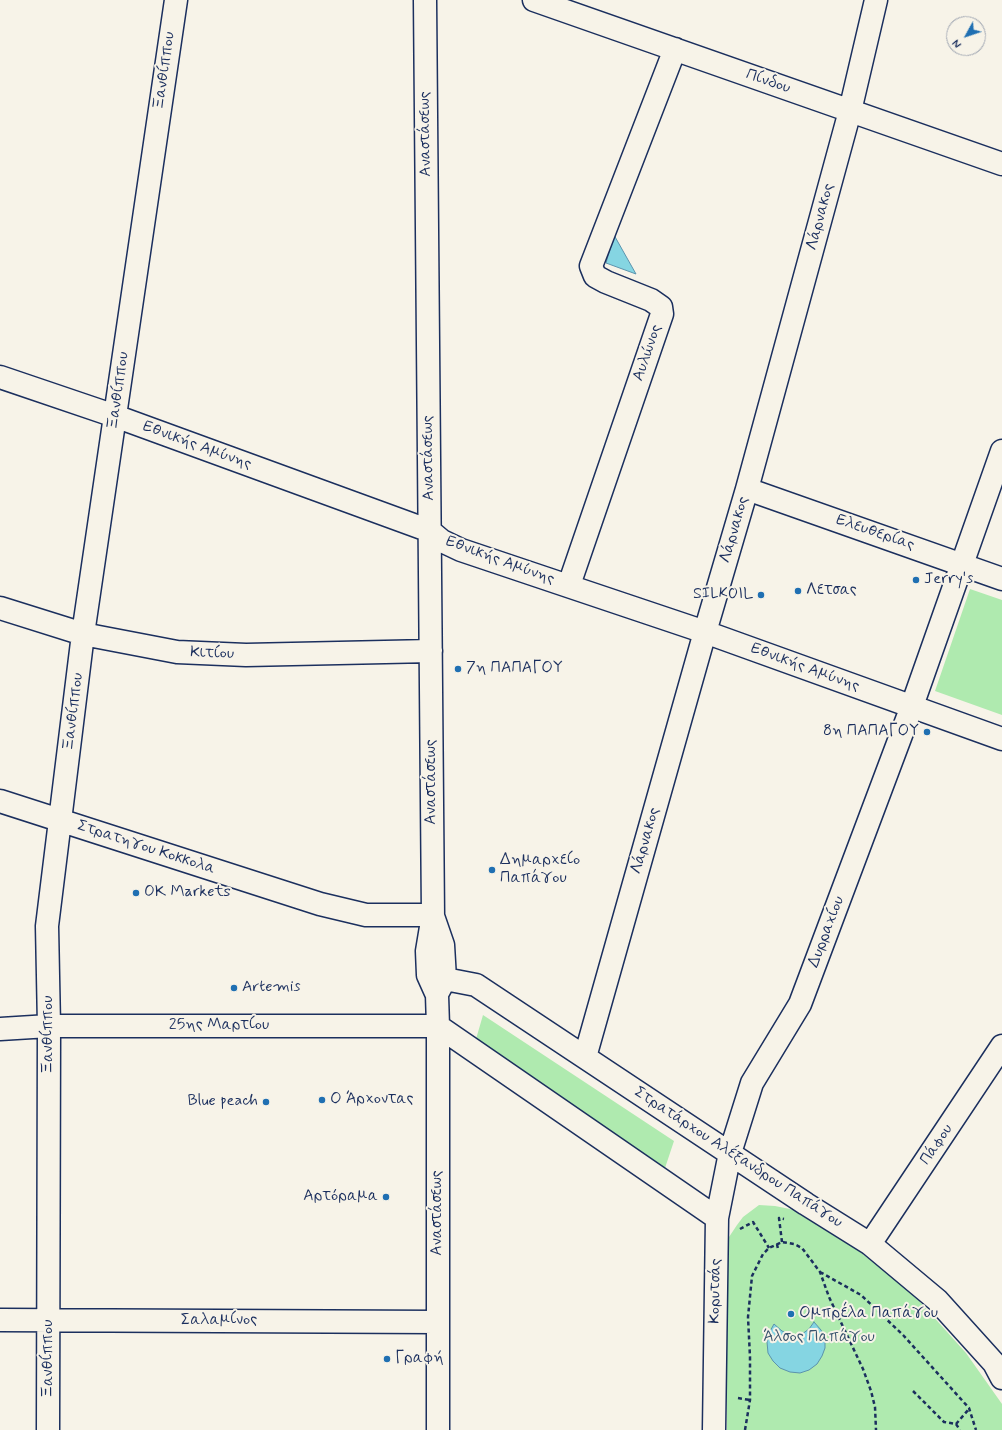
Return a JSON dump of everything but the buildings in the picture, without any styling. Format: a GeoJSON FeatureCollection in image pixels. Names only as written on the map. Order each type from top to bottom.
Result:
{"type":"FeatureCollection","features":[{"type":"Feature","properties":{"kind":"street","name":"Ξανθίππου"},"geometry":{"type":"LineString","coordinates":[[48,1430],[49,1026],[47,926],[83,634],[176,0]]}},
{"type":"Feature","properties":{"kind":"street","name":"Αναστάσεως"},"geometry":{"type":"LineString","coordinates":[[425,0],[432,915],[427,951],[428,975],[441,987],[438,1026],[438,1430]]}},
{"type":"Feature","properties":{"kind":"street","name":"Πίνδου"},"geometry":{"type":"LineString","coordinates":[[534,0],[1002,164]]}},
{"type":"Feature","properties":{"kind":"street","name":"Λάρνακος"},"geometry":{"type":"LineString","coordinates":[[585,1057],[747,489],[850,111],[876,0]]}},
{"type":"Feature","properties":{"kind":"street","name":"Αυλώνος"},"geometry":{"type":"LineString","coordinates":[[569,585],[662,314],[661,307],[651,300],[595,276],[591,266],[675,49]]}},
{"type":"Feature","properties":{"kind":"street","name":"Εθνικής Αμύνης"},"geometry":{"type":"LineString","coordinates":[[0,377],[115,416],[430,531],[442,541],[461,550],[569,585],[705,632],[1002,739]]}},
{"type":"Feature","properties":{"kind":"street"},"geometry":{"type":"LineString","coordinates":[[963,564],[1002,451]]}},
{"type":"Feature","properties":{"kind":"street","name":"Ελευθερίας"},"geometry":{"type":"LineString","coordinates":[[747,489],[1002,579]]}},
{"type":"Feature","properties":{"kind":"street","name":"Δυρραχίου"},"geometry":{"type":"LineString","coordinates":[[730,1152],[752,1084],[800,1004],[912,706],[963,564]]}},
{"type":"Feature","properties":{"kind":"street","name":"Κιτίου"},"geometry":{"type":"LineString","coordinates":[[0,608],[83,634],[177,652],[246,655],[431,651]]}},
{"type":"Feature","properties":{"kind":"street","name":"Στρατηγου Κοκκολα"},"geometry":{"type":"LineString","coordinates":[[0,801],[320,904],[366,915],[432,915]]}},
{"type":"Feature","properties":{"kind":"street","name":"Στρατάρχου Αλέξανδρου Παπάγου"},"geometry":{"type":"LineString","coordinates":[[441,987],[476,985],[730,1152],[806,1204],[870,1244],[937,1300],[999,1366]]}},
{"type":"Feature","properties":{"kind":"street","name":"25ης Μαρτίου"},"geometry":{"type":"LineString","coordinates":[[0,1029],[49,1026],[438,1026]]}},
{"type":"Feature","properties":{"kind":"street"},"geometry":{"type":"LineString","coordinates":[[438,1026],[717,1227]]}},
{"type":"Feature","properties":{"kind":"street","name":"Πάφου"},"geometry":{"type":"LineString","coordinates":[[870,1244],[1002,1046]]}},
{"type":"Feature","properties":{"kind":"street","name":"Κορυτσάς"},"geometry":{"type":"LineString","coordinates":[[714,1430],[717,1227],[730,1152]]}},
{"type":"Feature","properties":{"kind":"street","name":"Σαλαμίνος"},"geometry":{"type":"LineString","coordinates":[[0,1320],[438,1322]]}},
{"type":"Feature","properties":{"kind":"path"},"geometry":{"type":"LineString","coordinates":[[717,1227],[735,1238],[741,1228],[753,1222],[769,1248]]}},
{"type":"Feature","properties":{"kind":"path"},"geometry":{"type":"LineString","coordinates":[[746,1430],[750,1400],[748,1317],[752,1276],[763,1254],[769,1248],[782,1242],[794,1244],[802,1248],[820,1272],[829,1297],[863,1368],[875,1407],[876,1430]]}},
{"type":"Feature","properties":{"kind":"path"},"geometry":{"type":"LineString","coordinates":[[776,1244],[778,1249]]}},
{"type":"Feature","properties":{"kind":"path"},"geometry":{"type":"LineString","coordinates":[[820,1272],[861,1295],[903,1335],[969,1408],[976,1430]]}},
{"type":"Feature","properties":{"kind":"path"},"geometry":{"type":"LineString","coordinates":[[913,1391],[944,1422],[956,1424],[960,1430]]}},
{"type":"Feature","properties":{"kind":"path"},"geometry":{"type":"LineString","coordinates":[[956,1424],[969,1408]]}},
{"type":"Feature","properties":{"kind":"green space"},"geometry":{"type":"Polygon","coordinates":[[[970,589],[1002,600],[1002,715],[935,691],[970,589]]]}},
{"type":"Feature","properties":{"kind":"green space"},"geometry":{"type":"Polygon","coordinates":[[[483,1015],[674,1141],[664,1171],[474,1046],[483,1015]]]}},
{"type":"Feature","properties":{"kind":"green space","name":"Άλσος Παπάγου"},"geometry":{"type":"Polygon","coordinates":[[[759,1205],[775,1206],[800,1211],[855,1248],[913,1294],[966,1353],[1002,1404],[1002,1430],[727,1430],[726,1258],[729,1237],[743,1217],[759,1205]]]}},
{"type":"Feature","properties":{"kind":"water"},"geometry":{"type":"Polygon","coordinates":[[[614,235],[636,274],[606,263],[614,235]]]}},
{"type":"Feature","properties":{"kind":"water"},"geometry":{"type":"Polygon","coordinates":[[[814,1322],[821,1330],[825,1338],[825,1348],[817,1364],[809,1370],[800,1373],[790,1372],[780,1368],[768,1353],[767,1342],[769,1333],[774,1324],[782,1331],[793,1336],[802,1334],[809,1329],[814,1322]]]}},
{"type":"Feature","properties":{"kind":"place","name":"Jerry's"},"geometry":{"type":"Point","coordinates":[916,580]}},
{"type":"Feature","properties":{"kind":"place","name":"Λετσας"},"geometry":{"type":"Point","coordinates":[798,591]}},
{"type":"Feature","properties":{"kind":"place","name":"SILKOIL"},"geometry":{"type":"Point","coordinates":[761,595]}},
{"type":"Feature","properties":{"kind":"place","name":"7η ΠΑΠΑΓΟΥ"},"geometry":{"type":"Point","coordinates":[458,669]}},
{"type":"Feature","properties":{"kind":"place","name":"8η ΠΑΠΑΓΟΥ"},"geometry":{"type":"Point","coordinates":[927,732]}},
{"type":"Feature","properties":{"kind":"place","name":"Δημαρχείο Παπάγου"},"geometry":{"type":"Point","coordinates":[492,870]}},
{"type":"Feature","properties":{"kind":"place","name":"OK Markets"},"geometry":{"type":"Point","coordinates":[136,893]}},
{"type":"Feature","properties":{"kind":"place","name":"Artemis"},"geometry":{"type":"Point","coordinates":[234,988]}},
{"type":"Feature","properties":{"kind":"place","name":"Ο Άρχοντας"},"geometry":{"type":"Point","coordinates":[322,1100]}},
{"type":"Feature","properties":{"kind":"place","name":"Blue peach"},"geometry":{"type":"Point","coordinates":[266,1102]}},
{"type":"Feature","properties":{"kind":"place","name":"Αρτόραμα"},"geometry":{"type":"Point","coordinates":[386,1197]}},
{"type":"Feature","properties":{"kind":"place","name":"Ομπρέλα Παπάγου"},"geometry":{"type":"Point","coordinates":[791,1314]}},
{"type":"Feature","properties":{"kind":"place","name":"Γραφή"},"geometry":{"type":"Point","coordinates":[387,1359]}}]}
